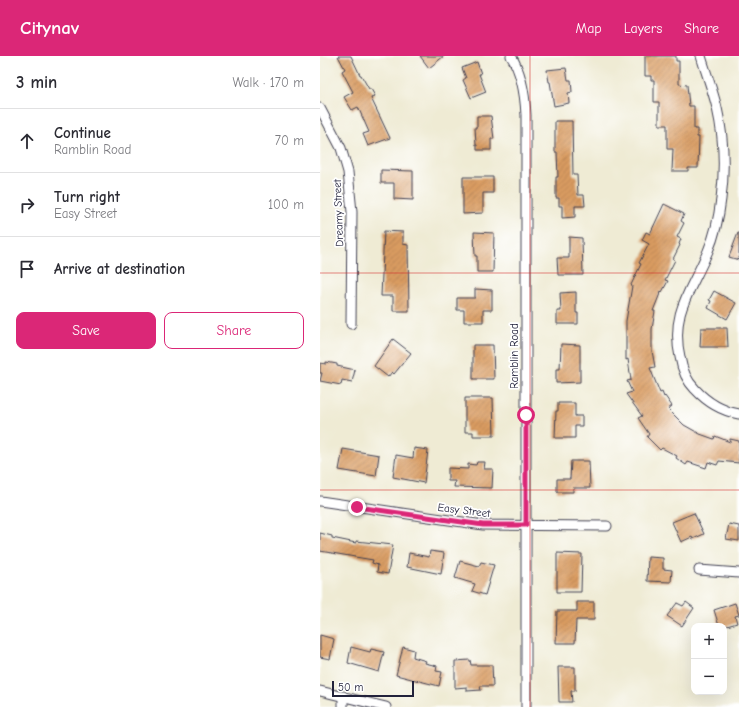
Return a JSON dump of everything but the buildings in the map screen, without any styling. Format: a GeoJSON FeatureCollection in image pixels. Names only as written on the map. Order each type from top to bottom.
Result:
{"type":"FeatureCollection","features":[{"type":"Feature","properties":{"kind":"street","name":"Ramblin Road"},"geometry":{"type":"LineString","coordinates":[[511,56],[519,72],[526,100],[526,707]]}},
{"type":"Feature","properties":{"kind":"street"},"geometry":{"type":"LineString","coordinates":[[701,56],[717,107],[721,130],[724,170],[720,209],[708,250],[680,310],[677,346],[684,373],[696,391],[718,408],[739,414]]}},
{"type":"Feature","properties":{"kind":"street","name":"Dreamy Street"},"geometry":{"type":"LineString","coordinates":[[320,108],[341,148],[348,172],[352,212],[351,324]]}},
{"type":"Feature","properties":{"kind":"street","name":"Easy Street"},"geometry":{"type":"LineString","coordinates":[[320,501],[483,525],[607,526]]}},
{"type":"Feature","properties":{"kind":"street"},"geometry":{"type":"LineString","coordinates":[[699,570],[739,572]]}},
{"type":"Feature","properties":{"kind":"street"},"geometry":{"type":"LineString","coordinates":[[320,691],[386,707]]}},
{"type":"Feature","properties":{"kind":"street"},"geometry":{"type":"LineString","coordinates":[[343,696],[343,707]]}},
{"type":"Feature","properties":{"kind":"route"},"geometry":{"type":"LineString","coordinates":[[357,507],[483,525],[526,525],[526,415]]}}]}
